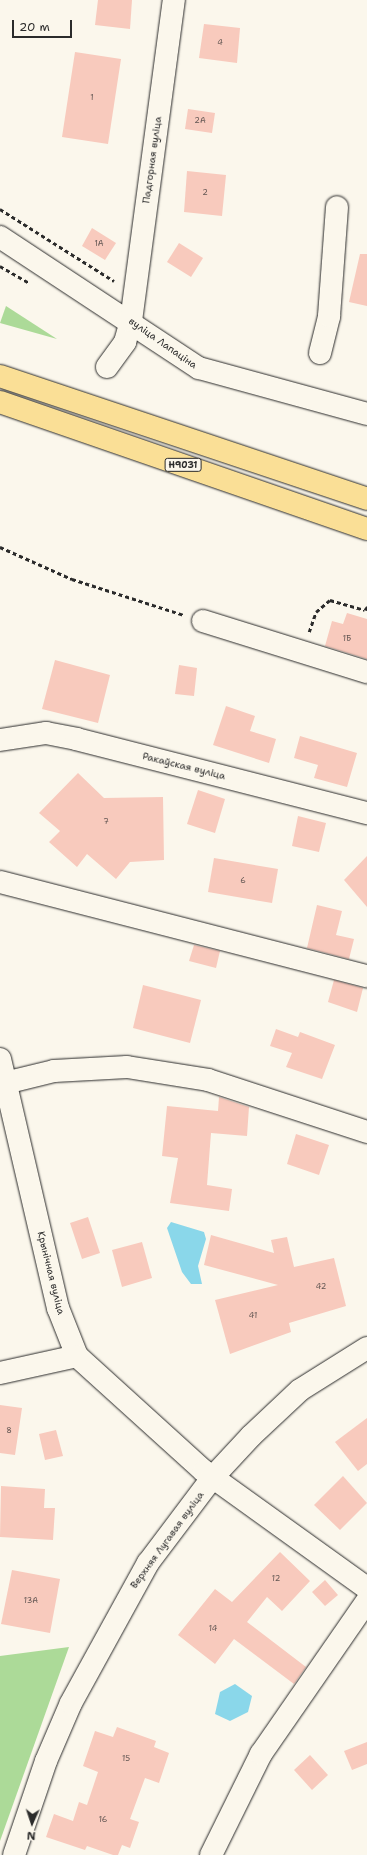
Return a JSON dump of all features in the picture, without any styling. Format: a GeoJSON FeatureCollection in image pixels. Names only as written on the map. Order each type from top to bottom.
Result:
{"type":"FeatureCollection","features":[{"type":"Feature","properties":{"kind":"main road","name":"Н9031"},"geometry":{"type":"LineString","coordinates":[[0,376],[367,499]]}},
{"type":"Feature","properties":{"kind":"main road","name":"Н9031"},"geometry":{"type":"LineString","coordinates":[[0,402],[367,529]]}},
{"type":"Feature","properties":{"kind":"street","name":"Падгорная вуліца"},"geometry":{"type":"LineString","coordinates":[[107,367],[125,342],[132,310],[174,0]]}},
{"type":"Feature","properties":{"kind":"street"},"geometry":{"type":"LineString","coordinates":[[320,353],[329,316],[337,207]]}},
{"type":"Feature","properties":{"kind":"street","name":"вуліца Лапаціна"},"geometry":{"type":"LineString","coordinates":[[0,238],[132,310],[199,368],[367,414]]}},
{"type":"Feature","properties":{"kind":"street"},"geometry":{"type":"LineString","coordinates":[[203,621],[367,672]]}},
{"type":"Feature","properties":{"kind":"street","name":"Ракаўская вуліца"},"geometry":{"type":"LineString","coordinates":[[0,740],[46,733],[76,738],[367,813]]}},
{"type":"Feature","properties":{"kind":"street"},"geometry":{"type":"LineString","coordinates":[[0,882],[367,976]]}},
{"type":"Feature","properties":{"kind":"street","name":"Крынічная вуліца"},"geometry":{"type":"LineString","coordinates":[[0,1060],[58,1308],[77,1356],[212,1478],[367,1588]]}},
{"type":"Feature","properties":{"kind":"street"},"geometry":{"type":"LineString","coordinates":[[5,1084],[54,1071],[128,1067],[208,1080],[367,1132]]}},
{"type":"Feature","properties":{"kind":"street","name":"Верхняя Лугавая вуліца"},"geometry":{"type":"LineString","coordinates":[[14,1855],[46,1761],[104,1638],[148,1563],[212,1478],[300,1390],[367,1348]]}},
{"type":"Feature","properties":{"kind":"street"},"geometry":{"type":"LineString","coordinates":[[0,1373],[77,1356]]}},
{"type":"Feature","properties":{"kind":"street"},"geometry":{"type":"LineString","coordinates":[[211,1855],[261,1754],[367,1601]]}},
{"type":"Feature","properties":{"kind":"path"},"geometry":{"type":"LineString","coordinates":[[0,209],[113,280],[132,310]]}},
{"type":"Feature","properties":{"kind":"path"},"geometry":{"type":"LineString","coordinates":[[0,547],[72,579],[203,621]]}},
{"type":"Feature","properties":{"kind":"path"},"geometry":{"type":"LineString","coordinates":[[303,652],[316,612],[330,600],[366,610]]}},
{"type":"Feature","properties":{"kind":"green space"},"geometry":{"type":"Polygon","coordinates":[[[6,306],[57,339],[0,323],[6,306]]]}},
{"type":"Feature","properties":{"kind":"green space"},"geometry":{"type":"Polygon","coordinates":[[[69,1647],[0,1841],[0,1656],[69,1647]]]}},
{"type":"Feature","properties":{"kind":"water"},"geometry":{"type":"Polygon","coordinates":[[[171,1222],[204,1232],[206,1239],[198,1266],[202,1284],[191,1284],[182,1272],[167,1228],[171,1222]]]}},
{"type":"Feature","properties":{"kind":"water"},"geometry":{"type":"Polygon","coordinates":[[[235,1684],[252,1696],[248,1712],[230,1721],[215,1714],[220,1692],[235,1684]]]}},
{"type":"Feature","properties":{"kind":"building"},"geometry":{"type":"Polygon","coordinates":[[[98,0],[132,0],[130,29],[95,25],[98,0]]]}},
{"type":"Feature","properties":{"kind":"building"},"geometry":{"type":"Polygon","coordinates":[[[204,24],[240,28],[237,63],[199,58],[204,24]]]}},
{"type":"Feature","properties":{"kind":"building"},"geometry":{"type":"Polygon","coordinates":[[[75,52],[121,59],[108,144],[62,137],[75,52]]]}},
{"type":"Feature","properties":{"kind":"building"},"geometry":{"type":"Polygon","coordinates":[[[188,109],[215,113],[212,133],[185,129],[188,109]]]}},
{"type":"Feature","properties":{"kind":"building"},"geometry":{"type":"Polygon","coordinates":[[[187,171],[226,175],[222,216],[184,212],[187,171]]]}},
{"type":"Feature","properties":{"kind":"building"},"geometry":{"type":"Polygon","coordinates":[[[92,228],[116,243],[105,260],[82,246],[92,228]]]}},
{"type":"Feature","properties":{"kind":"building"},"geometry":{"type":"Polygon","coordinates":[[[179,243],[203,258],[191,277],[167,262],[179,243]]]}},
{"type":"Feature","properties":{"kind":"building"},"geometry":{"type":"Polygon","coordinates":[[[360,254],[367,254],[367,306],[349,302],[360,254]]]}},
{"type":"Feature","properties":{"kind":"building"},"geometry":{"type":"Polygon","coordinates":[[[347,613],[367,619],[367,659],[325,646],[332,621],[343,624],[347,613]]]}},
{"type":"Feature","properties":{"kind":"building"},"geometry":{"type":"Polygon","coordinates":[[[55,660],[110,675],[98,723],[42,709],[55,660]]]}},
{"type":"Feature","properties":{"kind":"building"},"geometry":{"type":"Polygon","coordinates":[[[179,665],[197,668],[194,696],[175,694],[179,665]]]}},
{"type":"Feature","properties":{"kind":"building"},"geometry":{"type":"Polygon","coordinates":[[[226,706],[255,716],[250,731],[276,739],[269,763],[213,745],[226,706]]]}},
{"type":"Feature","properties":{"kind":"building"},"geometry":{"type":"Polygon","coordinates":[[[300,736],[357,753],[347,787],[314,778],[318,765],[294,758],[300,736]]]}},
{"type":"Feature","properties":{"kind":"building"},"geometry":{"type":"Polygon","coordinates":[[[78,773],[104,798],[163,797],[164,860],[130,862],[116,879],[87,854],[77,867],[49,842],[60,831],[39,813],[78,773]]]}},
{"type":"Feature","properties":{"kind":"building"},"geometry":{"type":"Polygon","coordinates":[[[198,790],[225,799],[215,833],[187,824],[198,790]]]}},
{"type":"Feature","properties":{"kind":"building"},"geometry":{"type":"Polygon","coordinates":[[[298,816],[326,823],[319,852],[292,846],[298,816]]]}},
{"type":"Feature","properties":{"kind":"building"},"geometry":{"type":"Polygon","coordinates":[[[367,856],[367,907],[344,880],[367,856]]]}},
{"type":"Feature","properties":{"kind":"building"},"geometry":{"type":"Polygon","coordinates":[[[214,858],[278,869],[272,903],[208,892],[214,858]]]}},
{"type":"Feature","properties":{"kind":"building"},"geometry":{"type":"Polygon","coordinates":[[[317,905],[342,911],[336,935],[354,939],[349,959],[307,948],[317,905]]]}},
{"type":"Feature","properties":{"kind":"building"},"geometry":{"type":"Polygon","coordinates":[[[194,945],[220,951],[216,968],[189,961],[194,945]]]}},
{"type":"Feature","properties":{"kind":"building"},"geometry":{"type":"Polygon","coordinates":[[[334,980],[363,988],[357,1012],[328,1002],[334,980]]]}},
{"type":"Feature","properties":{"kind":"building"},"geometry":{"type":"Polygon","coordinates":[[[143,985],[201,1000],[190,1043],[133,1028],[143,985]]]}},
{"type":"Feature","properties":{"kind":"building"},"geometry":{"type":"Polygon","coordinates":[[[276,1029],[298,1037],[300,1032],[335,1045],[322,1079],[286,1067],[292,1053],[270,1046],[276,1029]]]}},
{"type":"Feature","properties":{"kind":"building"},"geometry":{"type":"Polygon","coordinates":[[[219,1097],[249,1107],[247,1136],[211,1133],[207,1185],[232,1189],[229,1211],[170,1203],[178,1158],[162,1156],[167,1106],[218,1111],[219,1097]]]}},
{"type":"Feature","properties":{"kind":"building"},"geometry":{"type":"Polygon","coordinates":[[[296,1134],[329,1145],[319,1175],[287,1164],[296,1134]]]}},
{"type":"Feature","properties":{"kind":"building"},"geometry":{"type":"Polygon","coordinates":[[[88,1217],[100,1253],[82,1259],[70,1223],[88,1217]]]}},
{"type":"Feature","properties":{"kind":"building"},"geometry":{"type":"Polygon","coordinates":[[[211,1235],[274,1253],[271,1240],[287,1237],[294,1267],[334,1258],[346,1306],[289,1323],[291,1332],[230,1354],[215,1300],[278,1285],[204,1265],[211,1235]]]}},
{"type":"Feature","properties":{"kind":"building"},"geometry":{"type":"Polygon","coordinates":[[[142,1242],[152,1278],[122,1287],[112,1250],[142,1242]]]}},
{"type":"Feature","properties":{"kind":"building"},"geometry":{"type":"Polygon","coordinates":[[[0,1405],[22,1408],[15,1455],[0,1453],[0,1405]]]}},
{"type":"Feature","properties":{"kind":"building"},"geometry":{"type":"Polygon","coordinates":[[[367,1418],[367,1464],[358,1471],[335,1442],[367,1418]]]}},
{"type":"Feature","properties":{"kind":"building"},"geometry":{"type":"Polygon","coordinates":[[[56,1430],[63,1456],[45,1460],[39,1434],[56,1430]]]}},
{"type":"Feature","properties":{"kind":"building"},"geometry":{"type":"Polygon","coordinates":[[[343,1476],[367,1503],[340,1530],[314,1505],[343,1476]]]}},
{"type":"Feature","properties":{"kind":"building"},"geometry":{"type":"Polygon","coordinates":[[[1,1486],[45,1489],[44,1508],[55,1508],[53,1540],[0,1537],[1,1486]]]}},
{"type":"Feature","properties":{"kind":"building"},"geometry":{"type":"Polygon","coordinates":[[[280,1552],[310,1581],[282,1611],[267,1597],[247,1622],[306,1667],[294,1684],[234,1639],[215,1664],[178,1635],[215,1589],[232,1602],[280,1552]]]}},
{"type":"Feature","properties":{"kind":"building"},"geometry":{"type":"Polygon","coordinates":[[[12,1570],[60,1579],[50,1633],[1,1624],[12,1570]]]}},
{"type":"Feature","properties":{"kind":"building"},"geometry":{"type":"Polygon","coordinates":[[[325,1580],[338,1595],[325,1606],[312,1592],[325,1580]]]}},
{"type":"Feature","properties":{"kind":"building"},"geometry":{"type":"Polygon","coordinates":[[[117,1727],[156,1741],[154,1747],[169,1753],[159,1783],[145,1778],[130,1819],[139,1822],[130,1848],[122,1845],[118,1855],[113,1855],[87,1846],[85,1850],[46,1837],[54,1814],[73,1821],[79,1802],[87,1805],[98,1772],[83,1766],[95,1731],[113,1737],[117,1727]]]}},
{"type":"Feature","properties":{"kind":"building"},"geometry":{"type":"Polygon","coordinates":[[[367,1742],[367,1764],[352,1770],[344,1751],[367,1742]]]}},
{"type":"Feature","properties":{"kind":"building"},"geometry":{"type":"Polygon","coordinates":[[[310,1755],[328,1775],[312,1790],[294,1770],[310,1755]]]}}]}
